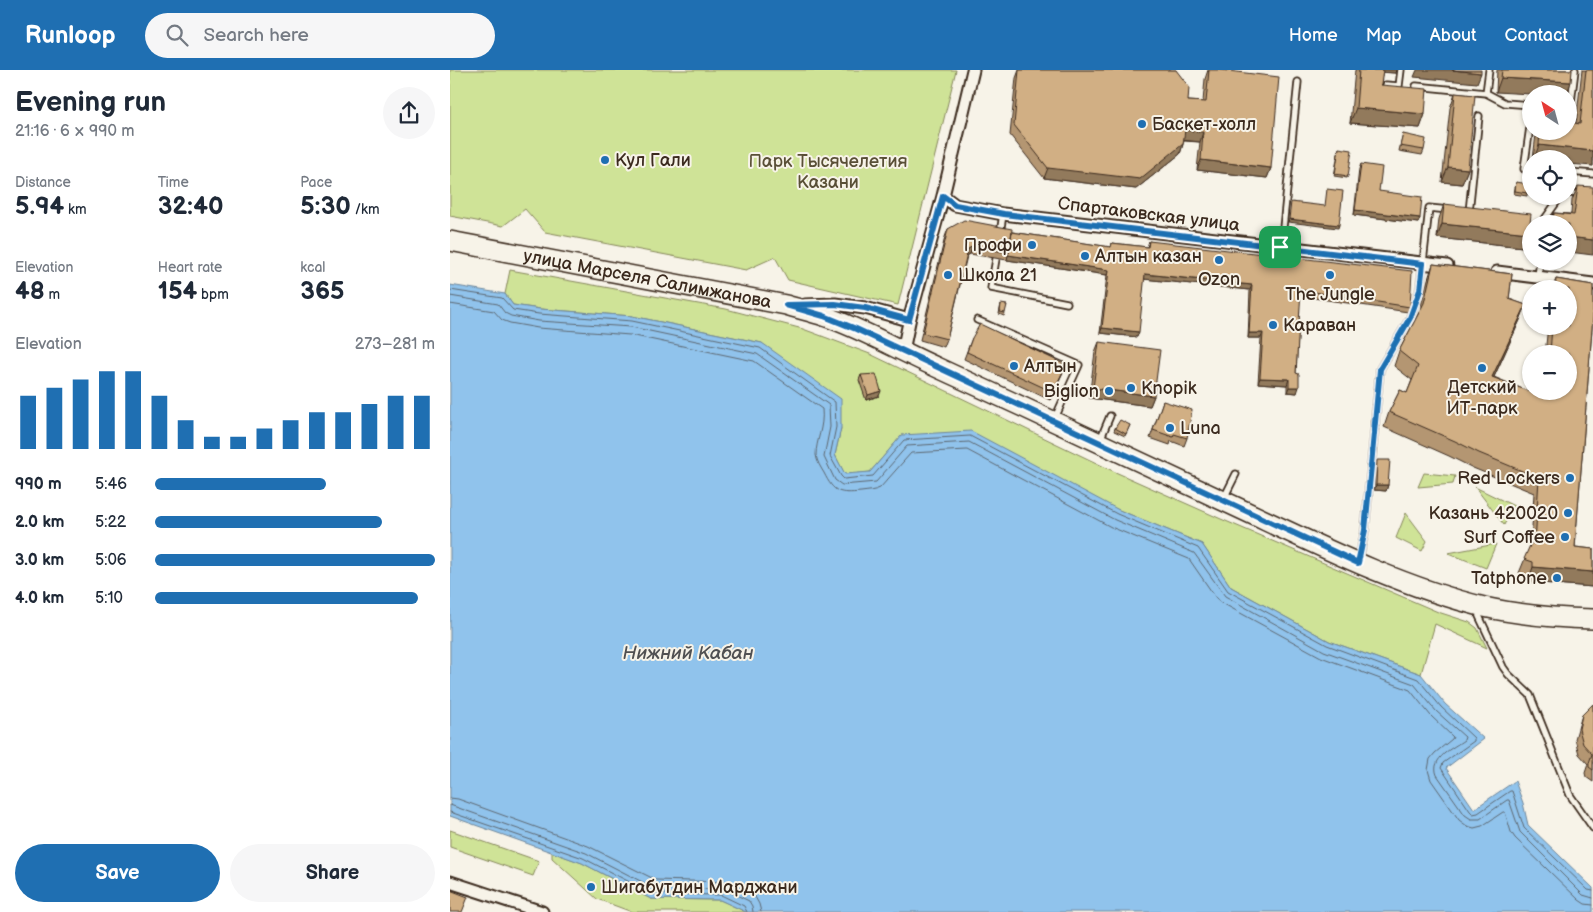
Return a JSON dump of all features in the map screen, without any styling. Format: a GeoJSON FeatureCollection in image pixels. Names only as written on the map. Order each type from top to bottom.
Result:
{"type":"FeatureCollection","features":[{"type":"Feature","properties":{"kind":"main road","name":"улица Марселя Салимжанова"},"geometry":{"type":"LineString","coordinates":[[450,241],[786,305],[824,316],[1054,420],[1358,563],[1401,580],[1485,607],[1529,614],[1593,619]]}},
{"type":"Feature","properties":{"kind":"main road"},"geometry":{"type":"LineString","coordinates":[[450,252],[763,311],[800,320],[861,345],[1371,580],[1479,616],[1517,625],[1561,631],[1593,632]]}},
{"type":"Feature","properties":{"kind":"street"},"geometry":{"type":"LineString","coordinates":[[903,351],[909,320],[943,196],[973,70]]}},
{"type":"Feature","properties":{"kind":"street","name":"Спартаковская улица"},"geometry":{"type":"LineString","coordinates":[[943,196],[955,205],[1004,214],[1462,268]]}},
{"type":"Feature","properties":{"kind":"street"},"geometry":{"type":"LineString","coordinates":[[1481,270],[1593,284]]}},
{"type":"Feature","properties":{"kind":"street"},"geometry":{"type":"LineString","coordinates":[[786,305],[835,304],[865,308],[909,320]]}},
{"type":"Feature","properties":{"kind":"street"},"geometry":{"type":"LineString","coordinates":[[450,882],[542,912]]}},
{"type":"Feature","properties":{"kind":"lane"},"geometry":{"type":"LineString","coordinates":[[1386,85],[1399,86],[1401,70]]}},
{"type":"Feature","properties":{"kind":"lane"},"geometry":{"type":"LineString","coordinates":[[1486,93],[1489,70]]}},
{"type":"Feature","properties":{"kind":"lane"},"geometry":{"type":"LineString","coordinates":[[1573,85],[1575,70]]}},
{"type":"Feature","properties":{"kind":"lane"},"geometry":{"type":"LineString","coordinates":[[1280,247],[1298,82]]}},
{"type":"Feature","properties":{"kind":"lane"},"geometry":{"type":"LineString","coordinates":[[1416,86],[1486,93],[1505,103],[1522,104]]}},
{"type":"Feature","properties":{"kind":"lane"},"geometry":{"type":"LineString","coordinates":[[1469,212],[1479,116]]}},
{"type":"Feature","properties":{"kind":"lane"},"geometry":{"type":"LineString","coordinates":[[1577,173],[1593,174]]}},
{"type":"Feature","properties":{"kind":"lane"},"geometry":{"type":"LineString","coordinates":[[1577,194],[1593,195]]}},
{"type":"Feature","properties":{"kind":"lane"},"geometry":{"type":"LineString","coordinates":[[1358,563],[1365,530],[1380,369],[1410,318],[1420,290],[1429,208],[1453,210]]}},
{"type":"Feature","properties":{"kind":"lane"},"geometry":{"type":"LineString","coordinates":[[1461,211],[1478,212]]}},
{"type":"Feature","properties":{"kind":"lane"},"geometry":{"type":"LineString","coordinates":[[1000,235],[1004,214]]}},
{"type":"Feature","properties":{"kind":"lane"},"geometry":{"type":"LineString","coordinates":[[996,259],[991,288],[1066,303]]}},
{"type":"Feature","properties":{"kind":"lane"},"geometry":{"type":"LineString","coordinates":[[1538,277],[1539,270]]}},
{"type":"Feature","properties":{"kind":"lane"},"geometry":{"type":"LineString","coordinates":[[977,320],[1079,365],[1054,420]]}},
{"type":"Feature","properties":{"kind":"lane"},"geometry":{"type":"LineString","coordinates":[[1099,442],[1110,416]]}},
{"type":"Feature","properties":{"kind":"lane"},"geometry":{"type":"LineString","coordinates":[[1223,500],[1236,474]]}},
{"type":"Feature","properties":{"kind":"lane"},"geometry":{"type":"LineString","coordinates":[[1479,616],[1503,667],[1530,695],[1570,795],[1593,828]]}},
{"type":"Feature","properties":{"kind":"green space","name":"Парк Тысячелетия Казани"},"geometry":{"type":"Polygon","coordinates":[[[450,70],[956,70],[898,305],[788,280],[775,257],[746,270],[545,232],[525,209],[503,226],[450,216],[450,70]]]}},
{"type":"Feature","properties":{"kind":"green space"},"geometry":{"type":"Polygon","coordinates":[[[510,270],[726,309],[803,329],[870,354],[1113,471],[1438,612],[1469,622],[1477,628],[1487,648],[1435,624],[1421,674],[1329,641],[1231,587],[1202,544],[1119,510],[902,435],[870,472],[845,475],[835,455],[841,428],[762,343],[632,316],[513,305],[505,294],[510,270]]]}},
{"type":"Feature","properties":{"kind":"green space"},"geometry":{"type":"Polygon","coordinates":[[[1424,473],[1455,476],[1453,484],[1418,487],[1424,473]]]}},
{"type":"Feature","properties":{"kind":"green space"},"geometry":{"type":"Polygon","coordinates":[[[1475,487],[1514,506],[1504,525],[1475,487]]]}},
{"type":"Feature","properties":{"kind":"green space"},"geometry":{"type":"Polygon","coordinates":[[[1406,513],[1427,541],[1422,551],[1396,538],[1406,513]]]}},
{"type":"Feature","properties":{"kind":"green space"},"geometry":{"type":"Polygon","coordinates":[[[1496,544],[1486,568],[1448,553],[1496,544]]]}},
{"type":"Feature","properties":{"kind":"green space"},"geometry":{"type":"Polygon","coordinates":[[[450,830],[539,861],[533,876],[450,847],[450,830]]]}},
{"type":"Feature","properties":{"kind":"green space"},"geometry":{"type":"Polygon","coordinates":[[[552,852],[582,863],[651,899],[720,900],[746,912],[632,912],[597,899],[552,858],[552,852]]]}},
{"type":"Feature","properties":{"kind":"water","name":"Нижний Кабан"},"geometry":{"type":"Polygon","coordinates":[[[450,285],[505,294],[513,305],[632,316],[762,343],[841,399],[841,428],[835,455],[845,474],[870,472],[902,435],[971,431],[1119,510],[1202,544],[1231,587],[1329,641],[1421,674],[1445,704],[1484,739],[1446,768],[1474,809],[1515,781],[1528,825],[1593,888],[1593,912],[746,912],[720,900],[651,899],[582,863],[450,816],[450,285]]]}},
{"type":"Feature","properties":{"kind":"building","name":"Баскет-холл"},"geometry":{"type":"Polygon","coordinates":[[[1019,70],[1176,70],[1189,87],[1188,101],[1206,102],[1209,70],[1279,77],[1271,168],[1201,160],[1203,132],[1185,130],[1183,144],[1140,179],[1048,168],[1014,125],[1019,70]]]}},
{"type":"Feature","properties":{"kind":"building"},"geometry":{"type":"Polygon","coordinates":[[[1359,70],[1383,70],[1381,85],[1427,89],[1425,114],[1356,108],[1359,70]]]}},
{"type":"Feature","properties":{"kind":"building"},"geometry":{"type":"Polygon","coordinates":[[[1452,70],[1481,70],[1481,73],[1452,70]]]}},
{"type":"Feature","properties":{"kind":"building"},"geometry":{"type":"Polygon","coordinates":[[[1502,70],[1572,70],[1571,82],[1501,78],[1502,70]]]}},
{"type":"Feature","properties":{"kind":"building"},"geometry":{"type":"Polygon","coordinates":[[[1586,70],[1593,70],[1593,151],[1539,145],[1539,140],[1578,140],[1578,124],[1580,124],[1586,70]]]}},
{"type":"Feature","properties":{"kind":"building"},"geometry":{"type":"Polygon","coordinates":[[[1455,93],[1475,95],[1468,169],[1448,167],[1455,93]]]}},
{"type":"Feature","properties":{"kind":"building"},"geometry":{"type":"Polygon","coordinates":[[[1403,134],[1426,139],[1424,150],[1400,146],[1403,134]]]}},
{"type":"Feature","properties":{"kind":"building"},"geometry":{"type":"Polygon","coordinates":[[[1339,148],[1352,150],[1348,176],[1335,174],[1339,148]]]}},
{"type":"Feature","properties":{"kind":"building"},"geometry":{"type":"Polygon","coordinates":[[[1361,164],[1382,167],[1379,191],[1422,197],[1420,218],[1355,210],[1361,164]]]}},
{"type":"Feature","properties":{"kind":"building"},"geometry":{"type":"Polygon","coordinates":[[[1516,182],[1522,183],[1522,192],[1515,191],[1516,182]]]}},
{"type":"Feature","properties":{"kind":"building"},"geometry":{"type":"Polygon","coordinates":[[[1578,186],[1593,187],[1593,240],[1577,238],[1577,215],[1574,215],[1575,205],[1577,205],[1578,186]]]}},
{"type":"Feature","properties":{"kind":"building"},"geometry":{"type":"Polygon","coordinates":[[[1327,189],[1343,191],[1339,225],[1289,219],[1291,202],[1325,206],[1327,189]]]}},
{"type":"Feature","properties":{"kind":"building"},"geometry":{"type":"Polygon","coordinates":[[[1444,204],[1531,214],[1522,215],[1522,232],[1442,224],[1444,204]]]}},
{"type":"Feature","properties":{"kind":"building"},"geometry":{"type":"Polygon","coordinates":[[[1554,213],[1574,215],[1554,215],[1554,213]]]}},
{"type":"Feature","properties":{"kind":"building","name":"Школа 21"},"geometry":{"type":"Polygon","coordinates":[[[964,220],[1012,229],[1009,253],[973,246],[968,249],[947,339],[923,333],[948,229],[964,220]]]}},
{"type":"Feature","properties":{"kind":"building","name":"Караван"},"geometry":{"type":"Polygon","coordinates":[[[1012,232],[1111,247],[1112,243],[1148,247],[1149,241],[1412,271],[1410,307],[1301,290],[1296,373],[1299,374],[1299,387],[1289,387],[1289,379],[1260,378],[1263,333],[1249,333],[1252,285],[1145,274],[1139,332],[1102,328],[1109,270],[1008,255],[1012,232]]]}},
{"type":"Feature","properties":{"kind":"building"},"geometry":{"type":"Polygon","coordinates":[[[1433,264],[1512,274],[1509,299],[1522,304],[1522,313],[1492,377],[1522,389],[1522,400],[1577,400],[1577,345],[1551,345],[1551,335],[1577,335],[1577,282],[1593,285],[1593,316],[1575,547],[1593,549],[1593,572],[1533,567],[1533,562],[1524,559],[1531,543],[1535,544],[1539,478],[1389,412],[1400,390],[1407,393],[1418,366],[1399,351],[1424,303],[1433,264]]]}},
{"type":"Feature","properties":{"kind":"building"},"geometry":{"type":"Polygon","coordinates":[[[1001,304],[1007,305],[1005,313],[1000,312],[1001,304]]]}},
{"type":"Feature","properties":{"kind":"building","name":"Алтын"},"geometry":{"type":"Polygon","coordinates":[[[980,324],[1066,365],[1053,392],[967,352],[980,324]]]}},
{"type":"Feature","properties":{"kind":"building"},"geometry":{"type":"Polygon","coordinates":[[[1099,342],[1160,350],[1154,396],[1093,388],[1099,342]]]}},
{"type":"Feature","properties":{"kind":"building"},"geometry":{"type":"Polygon","coordinates":[[[876,374],[881,391],[868,395],[861,375],[876,374]]]}},
{"type":"Feature","properties":{"kind":"building"},"geometry":{"type":"Polygon","coordinates":[[[1163,401],[1192,410],[1187,438],[1174,434],[1173,437],[1153,430],[1163,401]]]}},
{"type":"Feature","properties":{"kind":"building"},"geometry":{"type":"Polygon","coordinates":[[[1120,420],[1130,425],[1126,434],[1115,428],[1120,420]]]}},
{"type":"Feature","properties":{"kind":"building"},"geometry":{"type":"Polygon","coordinates":[[[1377,460],[1390,460],[1388,485],[1376,485],[1377,460]]]}},
{"type":"Feature","properties":{"kind":"building"},"geometry":{"type":"Polygon","coordinates":[[[1593,704],[1593,770],[1589,767],[1592,754],[1583,744],[1579,729],[1582,715],[1593,704]]]}},
{"type":"Feature","properties":{"kind":"building"},"geometry":{"type":"Polygon","coordinates":[[[450,890],[468,897],[462,912],[450,912],[450,890]]]}},
{"type":"Feature","properties":{"kind":"place","name":"Баскет-холл"},"geometry":{"type":"Point","coordinates":[1142,124]}},
{"type":"Feature","properties":{"kind":"place","name":"Кул Гали"},"geometry":{"type":"Point","coordinates":[605,160]}},
{"type":"Feature","properties":{"kind":"place","name":"Профи"},"geometry":{"type":"Point","coordinates":[1032,245]}},
{"type":"Feature","properties":{"kind":"place","name":"Алтын казан"},"geometry":{"type":"Point","coordinates":[1085,256]}},
{"type":"Feature","properties":{"kind":"place","name":"Ozon"},"geometry":{"type":"Point","coordinates":[1219,260]}},
{"type":"Feature","properties":{"kind":"place","name":"Школа 21"},"geometry":{"type":"Point","coordinates":[948,275]}},
{"type":"Feature","properties":{"kind":"place","name":"The Jungle"},"geometry":{"type":"Point","coordinates":[1330,275]}},
{"type":"Feature","properties":{"kind":"place","name":"Караван"},"geometry":{"type":"Point","coordinates":[1273,325]}},
{"type":"Feature","properties":{"kind":"place","name":"Алтын"},"geometry":{"type":"Point","coordinates":[1014,366]}},
{"type":"Feature","properties":{"kind":"place","name":"Детский ИТ-парк"},"geometry":{"type":"Point","coordinates":[1482,368]}},
{"type":"Feature","properties":{"kind":"place","name":"Knopik"},"geometry":{"type":"Point","coordinates":[1131,388]}},
{"type":"Feature","properties":{"kind":"place","name":"Biglion"},"geometry":{"type":"Point","coordinates":[1109,391]}},
{"type":"Feature","properties":{"kind":"place","name":"Luna"},"geometry":{"type":"Point","coordinates":[1170,428]}},
{"type":"Feature","properties":{"kind":"place","name":"Red Lockers"},"geometry":{"type":"Point","coordinates":[1570,478]}},
{"type":"Feature","properties":{"kind":"place","name":"Казань 420020"},"geometry":{"type":"Point","coordinates":[1568,513]}},
{"type":"Feature","properties":{"kind":"place","name":"Surf Coffee"},"geometry":{"type":"Point","coordinates":[1565,537]}},
{"type":"Feature","properties":{"kind":"place","name":"Tatphone"},"geometry":{"type":"Point","coordinates":[1557,578]}},
{"type":"Feature","properties":{"kind":"place","name":"Шигабутдин Марджани"},"geometry":{"type":"Point","coordinates":[591,887]}},
{"type":"Feature","properties":{"kind":"route"},"geometry":{"type":"LineString","coordinates":[[943,196],[955,205],[1004,214],[1280,247],[1423,264],[1420,290],[1410,318],[1380,369],[1365,530],[1358,563],[856,329],[824,316],[786,305],[835,304],[865,308],[909,320],[943,196]]}}]}
